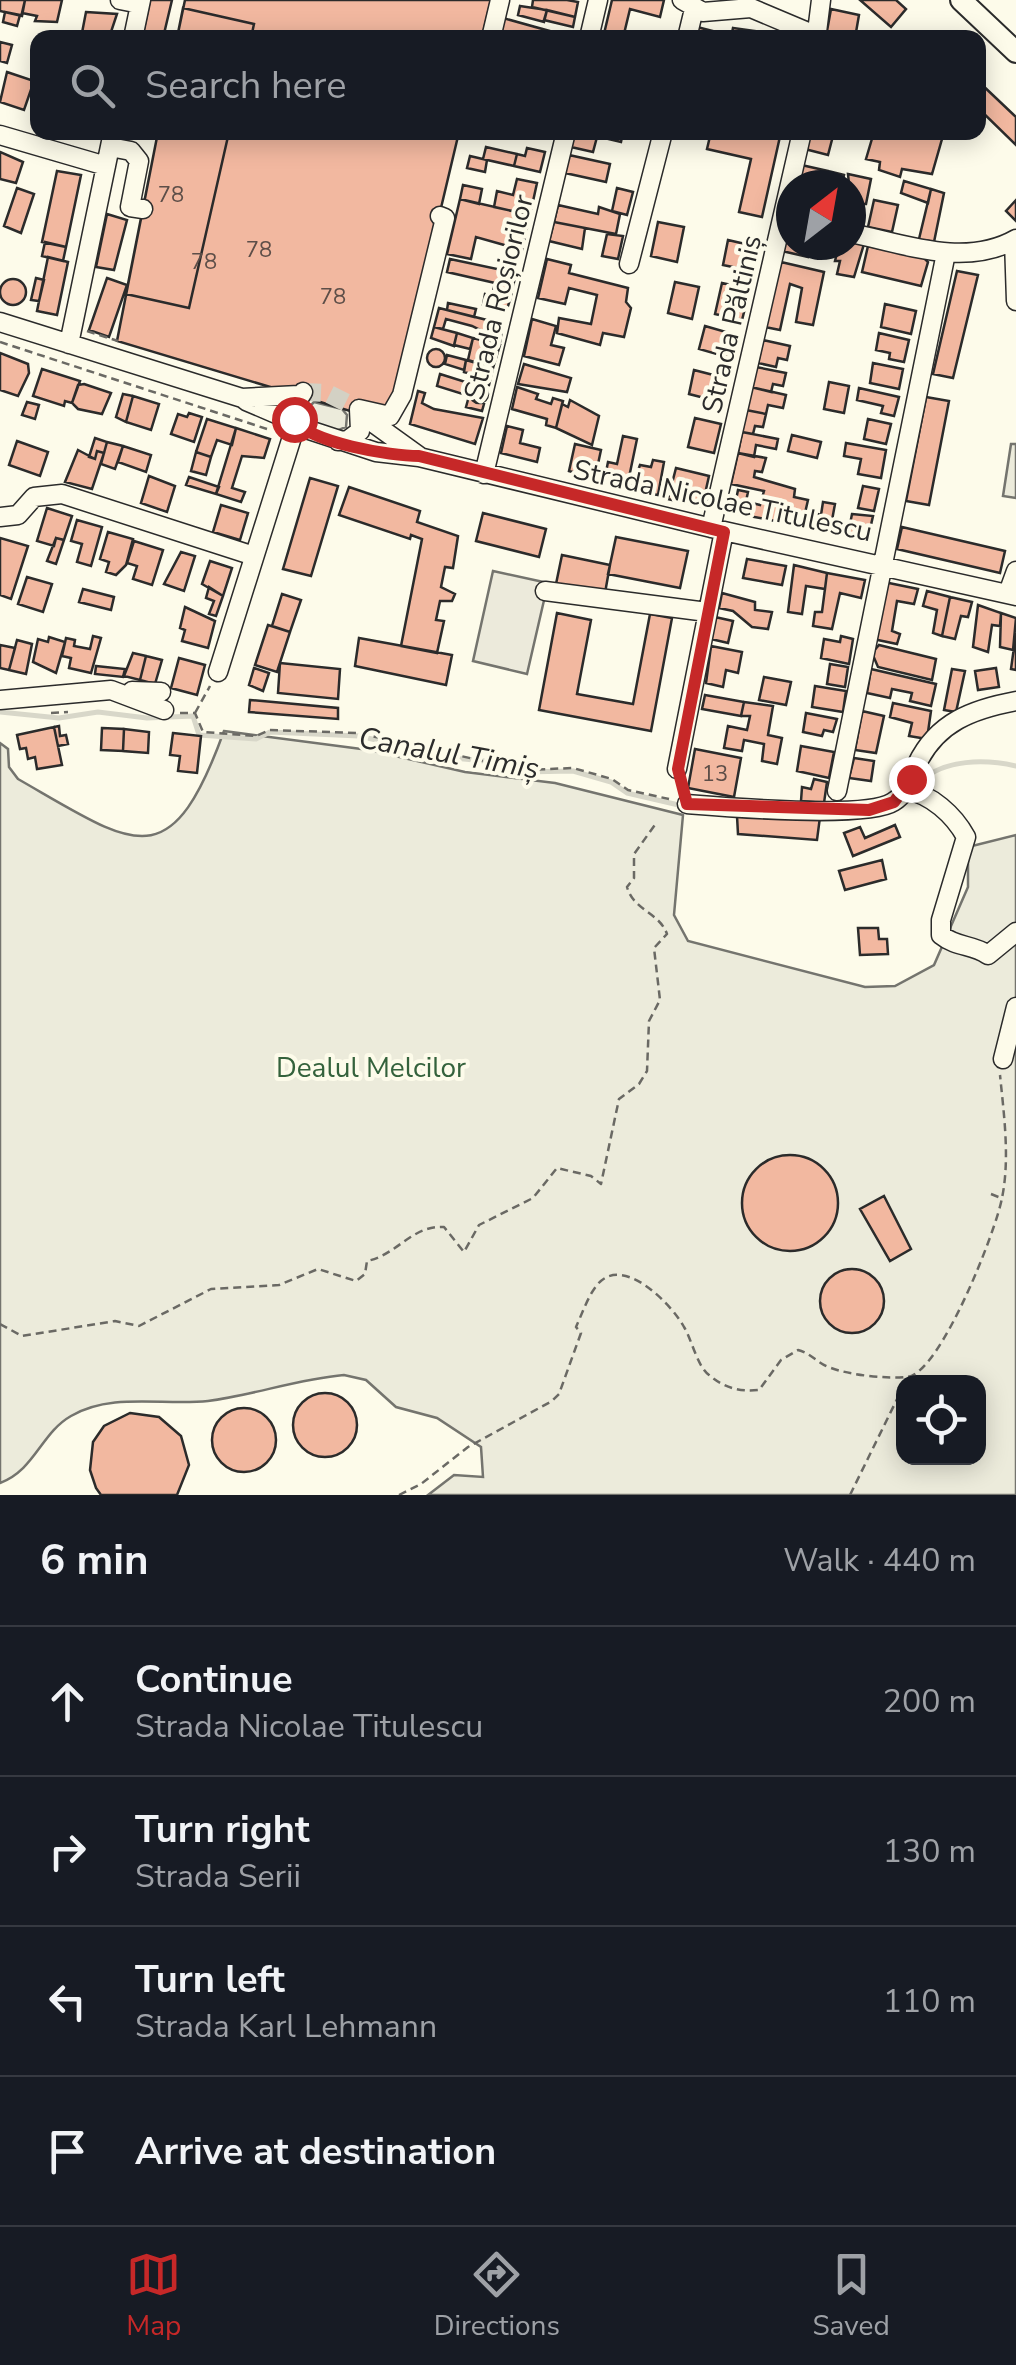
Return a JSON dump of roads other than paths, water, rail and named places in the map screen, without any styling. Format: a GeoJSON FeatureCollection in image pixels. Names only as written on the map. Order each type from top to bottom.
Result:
{"type":"FeatureCollection","features":[{"type":"Feature","properties":{"kind":"main road"},"geometry":{"type":"LineString","coordinates":[[961,0],[1016,52]]}},
{"type":"Feature","properties":{"kind":"street"},"geometry":{"type":"LineString","coordinates":[[120,0],[141,2],[136,30]]}},
{"type":"Feature","properties":{"kind":"street"},"geometry":{"type":"LineString","coordinates":[[493,30],[500,0]]}},
{"type":"Feature","properties":{"kind":"street"},"geometry":{"type":"LineString","coordinates":[[591,30],[598,0]]}},
{"type":"Feature","properties":{"kind":"street"},"geometry":{"type":"LineString","coordinates":[[820,30],[821,0]]}},
{"type":"Feature","properties":{"kind":"street"},"geometry":{"type":"LineString","coordinates":[[687,30],[688,5],[751,8],[805,30]]}},
{"type":"Feature","properties":{"kind":"street"},"geometry":{"type":"LineString","coordinates":[[0,134],[30,138]]}},
{"type":"Feature","properties":{"kind":"street"},"geometry":{"type":"LineString","coordinates":[[47,140],[131,152],[138,161],[130,207],[143,209]]}},
{"type":"Feature","properties":{"kind":"street","name":"Strada Roșiorilor"},"geometry":{"type":"LineString","coordinates":[[484,474],[564,140]]}},
{"type":"Feature","properties":{"kind":"street"},"geometry":{"type":"LineString","coordinates":[[629,264],[660,140]]}},
{"type":"Feature","properties":{"kind":"street","name":"Strada Păltiniș"},"geometry":{"type":"LineString","coordinates":[[796,170],[801,140]]}},
{"type":"Feature","properties":{"kind":"street"},"geometry":{"type":"LineString","coordinates":[[70,344],[110,148]]}},
{"type":"Feature","properties":{"kind":"street"},"geometry":{"type":"LineString","coordinates":[[338,441],[348,440],[360,430],[361,412],[390,416],[402,395],[445,218],[440,216]]}},
{"type":"Feature","properties":{"kind":"street"},"geometry":{"type":"LineString","coordinates":[[866,236],[946,253],[980,252],[1015,240],[1016,302]]}},
{"type":"Feature","properties":{"kind":"street"},"geometry":{"type":"LineString","coordinates":[[836,791],[946,253]]}},
{"type":"Feature","properties":{"kind":"street","name":"Strada Păltiniș"},"geometry":{"type":"LineString","coordinates":[[678,769],[718,530],[778,260]]}},
{"type":"Feature","properties":{"kind":"street","name":"Strada Nicolae Titulescu"},"geometry":{"type":"LineString","coordinates":[[0,322],[242,398],[296,429],[392,456],[419,456],[718,530],[1012,594]]}},
{"type":"Feature","properties":{"kind":"street","name":"Strada Nicolae Titulescu"},"geometry":{"type":"LineString","coordinates":[[242,398],[301,394],[294,406],[296,429]]}},
{"type":"Feature","properties":{"kind":"street","name":"Strada Nicolae Titulescu"},"geometry":{"type":"LineString","coordinates":[[361,412],[419,456]]}},
{"type":"Feature","properties":{"kind":"street"},"geometry":{"type":"LineString","coordinates":[[218,672],[296,429]]}},
{"type":"Feature","properties":{"kind":"street"},"geometry":{"type":"LineString","coordinates":[[0,517],[18,514],[34,497],[62,494],[254,556]]}},
{"type":"Feature","properties":{"kind":"street"},"geometry":{"type":"LineString","coordinates":[[1012,594],[1016,571]]}},
{"type":"Feature","properties":{"kind":"street"},"geometry":{"type":"LineString","coordinates":[[545,591],[707,612]]}},
{"type":"Feature","properties":{"kind":"street"},"geometry":{"type":"LineString","coordinates":[[0,700],[111,690],[163,702]]}},
{"type":"Feature","properties":{"kind":"street"},"geometry":{"type":"LineString","coordinates":[[687,804],[869,810],[894,802],[906,790],[921,756],[943,728],[960,717],[1016,701]]}},
{"type":"Feature","properties":{"kind":"street"},"geometry":{"type":"LineString","coordinates":[[906,790],[917,792],[949,814],[966,837],[941,920],[941,935],[952,944],[977,947],[988,955],[1016,932]]}},
{"type":"Feature","properties":{"kind":"street"},"geometry":{"type":"LineString","coordinates":[[1003,1059],[1016,1007]]}},
{"type":"Feature","properties":{"kind":"waterway","name":"Canalul Timiș"},"geometry":{"type":"LineString","coordinates":[[0,712],[59,718],[98,712],[147,718],[193,716],[199,735],[256,739],[270,732],[359,736],[453,758],[506,763],[523,772],[573,771],[611,782],[627,793],[683,806]]}},
{"type":"Feature","properties":{"kind":"waterway","name":"Canalul Timiș"},"geometry":{"type":"LineString","coordinates":[[921,781],[953,765],[991,762],[1016,766]]}},
{"type":"Feature","properties":{"kind":"tunnel"},"geometry":{"type":"LineString","coordinates":[[303,392],[327,393],[359,409]]}},
{"type":"Feature","properties":{"kind":"park label","name":"Dealul Melcilor"},"geometry":{"type":"Point","coordinates":[371,1067]}}]}
